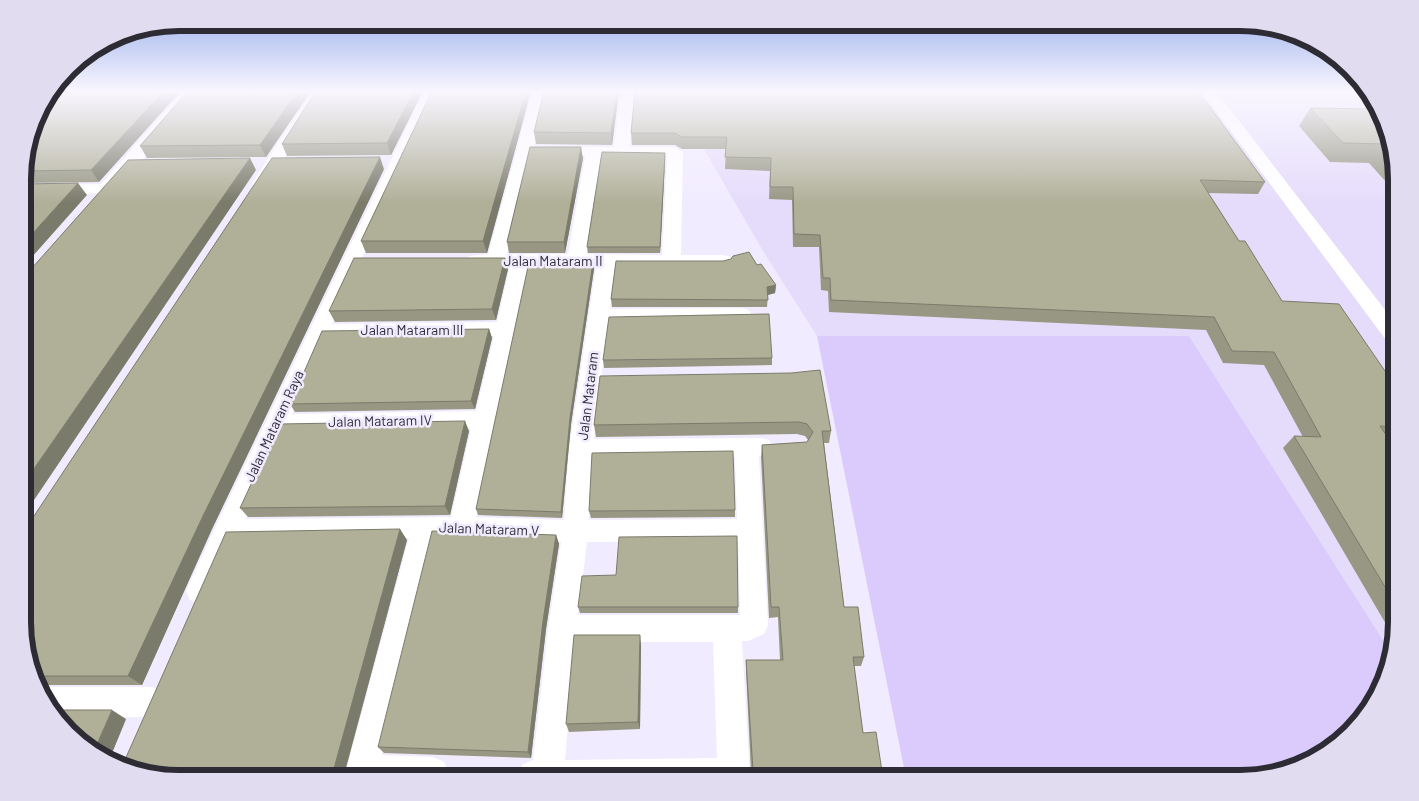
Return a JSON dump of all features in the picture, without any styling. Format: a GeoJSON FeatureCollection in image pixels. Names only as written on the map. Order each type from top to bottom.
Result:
{"type":"FeatureCollection","features":[{"type":"Feature","properties":{"kind":"street"},"geometry":{"type":"LineString","coordinates":[[88,210],[160,128]]}},
{"type":"Feature","properties":{"kind":"street"},"geometry":{"type":"LineString","coordinates":[[250,198],[296,128]]}},
{"type":"Feature","properties":{"kind":"street","name":"Jalan Mataram Raya"},"geometry":{"type":"LineString","coordinates":[[192,611],[318,331],[362,261],[388,162],[408,128]]}},
{"type":"Feature","properties":{"kind":"street"},"geometry":{"type":"LineString","coordinates":[[496,260],[530,128]]}},
{"type":"Feature","properties":{"kind":"street"},"geometry":{"type":"LineString","coordinates":[[621,152],[624,128]]}},
{"type":"Feature","properties":{"kind":"street"},"geometry":{"type":"LineString","coordinates":[[1236,128],[1387,327]]}},
{"type":"Feature","properties":{"kind":"street"},"geometry":{"type":"LineString","coordinates":[[524,152],[674,152],[671,261]]}},
{"type":"Feature","properties":{"kind":"street"},"geometry":{"type":"LineString","coordinates":[[576,260],[594,152]]}},
{"type":"Feature","properties":{"kind":"street"},"geometry":{"type":"LineString","coordinates":[[128,165],[152,165]]}},
{"type":"Feature","properties":{"kind":"street"},"geometry":{"type":"LineString","coordinates":[[31,190],[108,189]]}},
{"type":"Feature","properties":{"kind":"street","name":"Jalan Mataram II"},"geometry":{"type":"LineString","coordinates":[[458,260],[723,260]]}},
{"type":"Feature","properties":{"kind":"street"},"geometry":{"type":"LineString","coordinates":[[461,527],[522,261]]}},
{"type":"Feature","properties":{"kind":"street","name":"Jalan Mataram"},"geometry":{"type":"LineString","coordinates":[[549,770],[562,629],[576,531],[581,449],[599,378],[598,316],[606,261]]}},
{"type":"Feature","properties":{"kind":"street"},"geometry":{"type":"LineString","coordinates":[[598,316],[763,315]]}},
{"type":"Feature","properties":{"kind":"street","name":"Jalan Mataram III"},"geometry":{"type":"LineString","coordinates":[[318,331],[507,329]]}},
{"type":"Feature","properties":{"kind":"street","name":"Jalan Mataram IV"},"geometry":{"type":"LineString","coordinates":[[276,423],[484,420]]}},
{"type":"Feature","properties":{"kind":"street"},"geometry":{"type":"LineString","coordinates":[[581,449],[747,448],[780,446]]}},
{"type":"Feature","properties":{"kind":"street"},"geometry":{"type":"LineString","coordinates":[[562,629],[748,628],[754,625],[747,448]]}},
{"type":"Feature","properties":{"kind":"street"},"geometry":{"type":"LineString","coordinates":[[362,770],[425,527]]}},
{"type":"Feature","properties":{"kind":"street","name":"Jalan Mataram V"},"geometry":{"type":"LineString","coordinates":[[227,530],[425,527],[576,531],[751,530]]}},
{"type":"Feature","properties":{"kind":"street"},"geometry":{"type":"LineString","coordinates":[[727,628],[733,769]]}},
{"type":"Feature","properties":{"kind":"street"},"geometry":{"type":"LineString","coordinates":[[55,702],[151,705]]}},
{"type":"Feature","properties":{"kind":"shaded area"},"geometry":{"type":"Polygon","coordinates":[[[705,128],[1379,128],[1385,150],[1387,169],[1386,644],[1189,336],[817,336],[763,251],[705,151],[705,128]]]}},
{"type":"Feature","properties":{"kind":"shaded area"},"geometry":{"type":"Polygon","coordinates":[[[817,336],[1189,336],[1386,644],[1380,670],[1363,704],[1337,733],[1322,745],[1305,755],[1269,767],[1250,769],[904,769],[817,336]]]}},
{"type":"Feature","properties":{"kind":"building"},"geometry":{"type":"Polygon","coordinates":[[[40,128],[129,128],[91,170],[32,171],[40,128]]]}},
{"type":"Feature","properties":{"kind":"building"},"geometry":{"type":"Polygon","coordinates":[[[155,128],[272,128],[260,145],[140,146],[155,128]]]}},
{"type":"Feature","properties":{"kind":"building"},"geometry":{"type":"Polygon","coordinates":[[[292,128],[395,128],[387,143],[282,144],[292,128]]]}},
{"type":"Feature","properties":{"kind":"building"},"geometry":{"type":"Polygon","coordinates":[[[414,128],[515,128],[483,241],[361,241],[414,128]]]}},
{"type":"Feature","properties":{"kind":"building"},"geometry":{"type":"Polygon","coordinates":[[[535,128],[612,128],[611,133],[534,132],[535,128]]]}},
{"type":"Feature","properties":{"kind":"building"},"geometry":{"type":"Polygon","coordinates":[[[631,128],[1226,128],[1265,182],[1200,180],[1239,241],[1245,241],[1282,301],[1339,304],[1387,374],[1387,426],[1380,426],[1387,436],[1387,590],[1294,436],[1321,437],[1274,352],[1232,351],[1214,317],[831,300],[830,278],[823,278],[820,235],[794,234],[793,187],[770,187],[771,158],[725,157],[727,137],[682,137],[675,133],[631,133],[631,128]]]}},
{"type":"Feature","properties":{"kind":"building"},"geometry":{"type":"Polygon","coordinates":[[[1329,128],[1379,128],[1384,145],[1383,144],[1343,143],[1329,128]]]}},
{"type":"Feature","properties":{"kind":"building"},"geometry":{"type":"Polygon","coordinates":[[[530,147],[581,147],[564,242],[507,242],[530,147]]]}},
{"type":"Feature","properties":{"kind":"building"},"geometry":{"type":"Polygon","coordinates":[[[602,152],[665,153],[660,247],[587,247],[602,152]]]}},
{"type":"Feature","properties":{"kind":"building"},"geometry":{"type":"Polygon","coordinates":[[[380,157],[202,518],[128,676],[41,676],[34,651],[31,622],[31,520],[272,158],[380,157]]]}},
{"type":"Feature","properties":{"kind":"building"},"geometry":{"type":"Polygon","coordinates":[[[250,158],[31,473],[31,269],[128,160],[250,158]]]}},
{"type":"Feature","properties":{"kind":"building"},"geometry":{"type":"Polygon","coordinates":[[[78,183],[31,235],[31,184],[78,183]]]}},
{"type":"Feature","properties":{"kind":"building"},"geometry":{"type":"Polygon","coordinates":[[[749,252],[757,265],[761,264],[776,285],[767,287],[768,300],[611,299],[616,261],[723,261],[749,252]]]}},
{"type":"Feature","properties":{"kind":"building"},"geometry":{"type":"Polygon","coordinates":[[[354,258],[505,258],[492,309],[329,311],[354,258]]]}},
{"type":"Feature","properties":{"kind":"building"},"geometry":{"type":"Polygon","coordinates":[[[529,262],[593,262],[570,418],[561,512],[476,509],[529,262]]]}},
{"type":"Feature","properties":{"kind":"building"},"geometry":{"type":"Polygon","coordinates":[[[769,314],[772,358],[603,360],[609,317],[769,314]]]}},
{"type":"Feature","properties":{"kind":"building"},"geometry":{"type":"Polygon","coordinates":[[[489,329],[471,401],[290,404],[322,331],[489,329]]]}},
{"type":"Feature","properties":{"kind":"building"},"geometry":{"type":"Polygon","coordinates":[[[820,370],[831,431],[822,431],[844,607],[858,607],[864,657],[853,657],[863,733],[876,732],[882,769],[753,769],[746,660],[783,660],[779,607],[771,607],[762,445],[807,442],[813,432],[807,424],[799,422],[594,425],[600,376],[791,373],[820,370]]]}},
{"type":"Feature","properties":{"kind":"building"},"geometry":{"type":"Polygon","coordinates":[[[465,421],[445,506],[240,508],[279,424],[465,421]]]}},
{"type":"Feature","properties":{"kind":"building"},"geometry":{"type":"Polygon","coordinates":[[[733,451],[735,510],[589,511],[592,453],[733,451]]]}},
{"type":"Feature","properties":{"kind":"building"},"geometry":{"type":"Polygon","coordinates":[[[400,529],[334,770],[179,770],[141,765],[125,760],[226,532],[400,529]]]}},
{"type":"Feature","properties":{"kind":"building"},"geometry":{"type":"Polygon","coordinates":[[[432,531],[556,535],[543,621],[528,752],[378,747],[432,531]]]}},
{"type":"Feature","properties":{"kind":"building"},"geometry":{"type":"Polygon","coordinates":[[[737,536],[738,607],[578,607],[582,576],[616,575],[619,537],[737,536]]]}},
{"type":"Feature","properties":{"kind":"building"},"geometry":{"type":"Polygon","coordinates":[[[574,635],[640,635],[638,722],[566,724],[574,635]]]}},
{"type":"Feature","properties":{"kind":"building"},"geometry":{"type":"Polygon","coordinates":[[[61,710],[112,710],[97,744],[82,733],[61,710]]]}}]}
